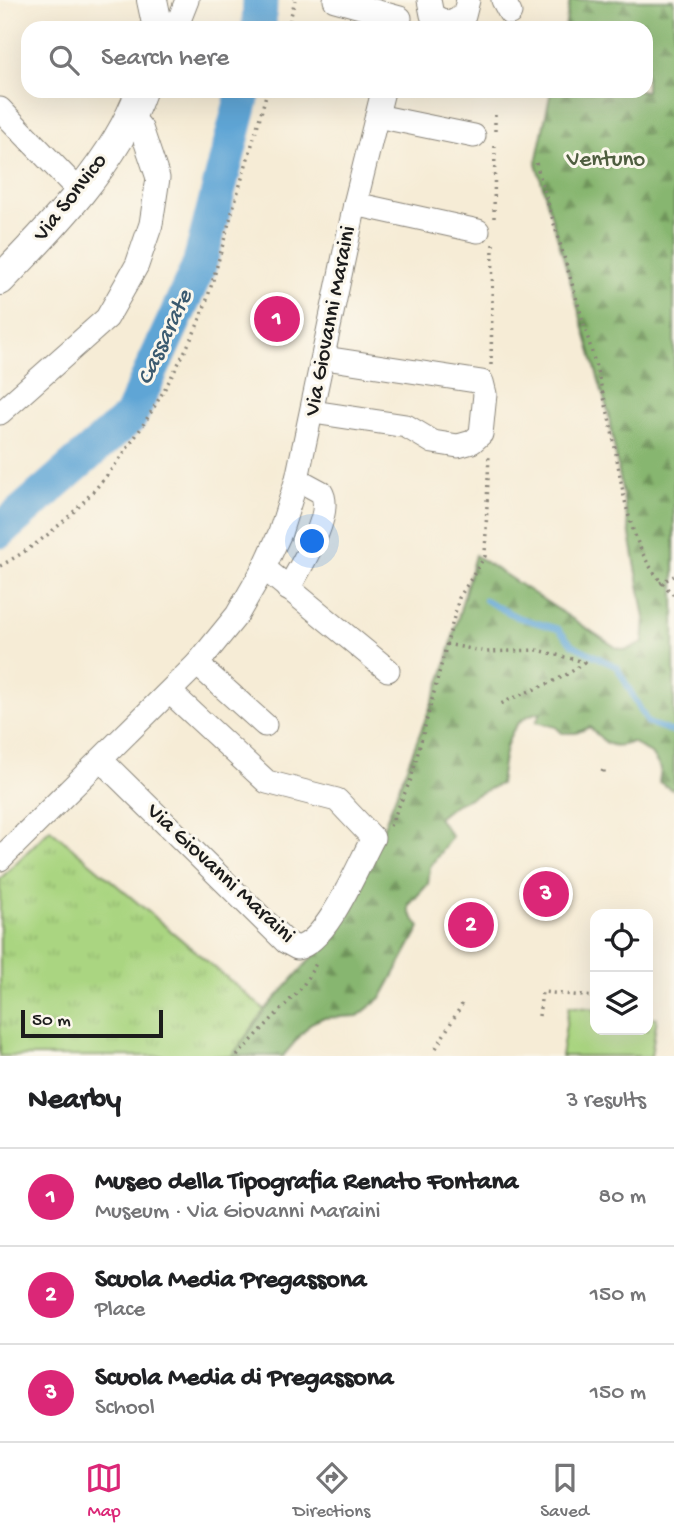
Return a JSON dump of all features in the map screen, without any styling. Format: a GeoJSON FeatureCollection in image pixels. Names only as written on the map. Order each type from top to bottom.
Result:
{"type":"FeatureCollection","features":[{"type":"Feature","properties":{"kind":"main road"},"geometry":{"type":"LineString","coordinates":[[152,0],[156,21]]}},
{"type":"Feature","properties":{"kind":"main road","name":"Via Sonvico"},"geometry":{"type":"LineString","coordinates":[[0,280],[80,192],[138,102]]}},
{"type":"Feature","properties":{"kind":"street"},"geometry":{"type":"LineString","coordinates":[[179,21],[187,0]]}},
{"type":"Feature","properties":{"kind":"street"},"geometry":{"type":"LineString","coordinates":[[335,0],[400,15]]}},
{"type":"Feature","properties":{"kind":"street"},"geometry":{"type":"LineString","coordinates":[[457,21],[464,16],[468,0]]}},
{"type":"Feature","properties":{"kind":"street","name":"Via Giovanni Maraini"},"geometry":{"type":"LineString","coordinates":[[0,859],[197,664],[237,615],[264,568],[280,533],[297,480],[325,358],[355,204],[381,98]]}},
{"type":"Feature","properties":{"kind":"street"},"geometry":{"type":"LineString","coordinates":[[0,413],[107,318],[137,265],[151,224],[157,173],[141,128],[138,102]]}},
{"type":"Feature","properties":{"kind":"street"},"geometry":{"type":"LineString","coordinates":[[0,109],[80,192]]}},
{"type":"Feature","properties":{"kind":"street"},"geometry":{"type":"LineString","coordinates":[[377,116],[474,136]]}},
{"type":"Feature","properties":{"kind":"street","name":"Via Giovanni Maraini"},"geometry":{"type":"LineString","coordinates":[[355,204],[488,231]]}},
{"type":"Feature","properties":{"kind":"street"},"geometry":{"type":"LineString","coordinates":[[313,412],[406,426],[433,442],[451,446],[472,442],[481,431],[485,394],[482,382],[325,358]]}},
{"type":"Feature","properties":{"kind":"street"},"geometry":{"type":"LineString","coordinates":[[288,589],[311,547],[325,508],[321,492],[297,480]]}},
{"type":"Feature","properties":{"kind":"street"},"geometry":{"type":"LineString","coordinates":[[264,568],[388,670]]}},
{"type":"Feature","properties":{"kind":"street"},"geometry":{"type":"LineString","coordinates":[[197,664],[265,725]]}},
{"type":"Feature","properties":{"kind":"street","name":"Via Giovanni Maraini"},"geometry":{"type":"LineString","coordinates":[[101,760],[286,942],[297,948],[310,943],[329,919],[373,838],[337,800],[267,782],[170,692]]}},
{"type":"Feature","properties":{"kind":"path"},"geometry":{"type":"LineString","coordinates":[[290,21],[295,0]]}},
{"type":"Feature","properties":{"kind":"path"},"geometry":{"type":"LineString","coordinates":[[0,566],[22,554],[69,517],[124,456],[191,340],[211,286],[265,98]]}},
{"type":"Feature","properties":{"kind":"path"},"geometry":{"type":"LineString","coordinates":[[491,375],[488,231],[495,114]]}},
{"type":"Feature","properties":{"kind":"path"},"geometry":{"type":"LineString","coordinates":[[536,163],[608,412],[623,505],[660,583],[674,595]]}},
{"type":"Feature","properties":{"kind":"path"},"geometry":{"type":"LineString","coordinates":[[389,828],[411,779],[459,598],[485,556],[489,445]]}},
{"type":"Feature","properties":{"kind":"path"},"geometry":{"type":"LineString","coordinates":[[660,583],[674,576]]}},
{"type":"Feature","properties":{"kind":"path"},"geometry":{"type":"LineString","coordinates":[[446,644],[487,652],[538,650],[584,662],[571,673],[528,689],[499,705]]}},
{"type":"Feature","properties":{"kind":"path"},"geometry":{"type":"LineString","coordinates":[[237,1056],[302,986],[320,957]]}},
{"type":"Feature","properties":{"kind":"path"},"geometry":{"type":"LineString","coordinates":[[539,1016],[542,992],[590,997]]}},
{"type":"Feature","properties":{"kind":"path"},"geometry":{"type":"LineString","coordinates":[[436,1048],[464,1001]]}},
{"type":"Feature","properties":{"kind":"green space","name":"Ventuno"},"geometry":{"type":"Polygon","coordinates":[[[570,0],[674,0],[674,787],[672,790],[659,782],[661,769],[651,754],[632,742],[619,746],[609,744],[590,727],[576,733],[562,733],[556,727],[536,722],[541,712],[529,715],[520,721],[509,739],[500,784],[454,805],[438,818],[452,836],[430,867],[428,884],[409,905],[409,912],[420,927],[382,997],[358,1016],[322,1018],[311,1023],[283,1056],[232,1056],[265,1010],[324,944],[373,854],[443,674],[475,555],[617,648],[626,650],[643,643],[645,618],[608,412],[536,163],[550,98],[653,98],[653,21],[566,21],[570,0]]]}},
{"type":"Feature","properties":{"kind":"green space"},"geometry":{"type":"Polygon","coordinates":[[[50,829],[265,1010],[232,1056],[0,1056],[0,879],[50,829]]]}},
{"type":"Feature","properties":{"kind":"green space"},"geometry":{"type":"Polygon","coordinates":[[[569,1006],[590,1008],[590,1035],[653,1035],[653,1018],[657,1018],[651,1056],[561,1056],[569,1006]]]}},
{"type":"Feature","properties":{"kind":"waterway","name":"Cassarate"},"geometry":{"type":"LineString","coordinates":[[259,21],[260,0]]}},
{"type":"Feature","properties":{"kind":"waterway","name":"Cassarate"},"geometry":{"type":"LineString","coordinates":[[0,531],[130,417],[199,266],[242,98]]}},
{"type":"Feature","properties":{"kind":"waterway"},"geometry":{"type":"LineString","coordinates":[[485,600],[517,617],[558,629],[573,645],[617,667],[648,723],[674,732]]}},
{"type":"Feature","properties":{"kind":"place","name":"Museo della Tipografia Renato Fontana"},"geometry":{"type":"Point","coordinates":[277,319]}},
{"type":"Feature","properties":{"kind":"place","name":"Scuola Media di Pregassona"},"geometry":{"type":"Point","coordinates":[546,894]}},
{"type":"Feature","properties":{"kind":"place","name":"Scuola Media Pregassona"},"geometry":{"type":"Point","coordinates":[471,925]}}]}
